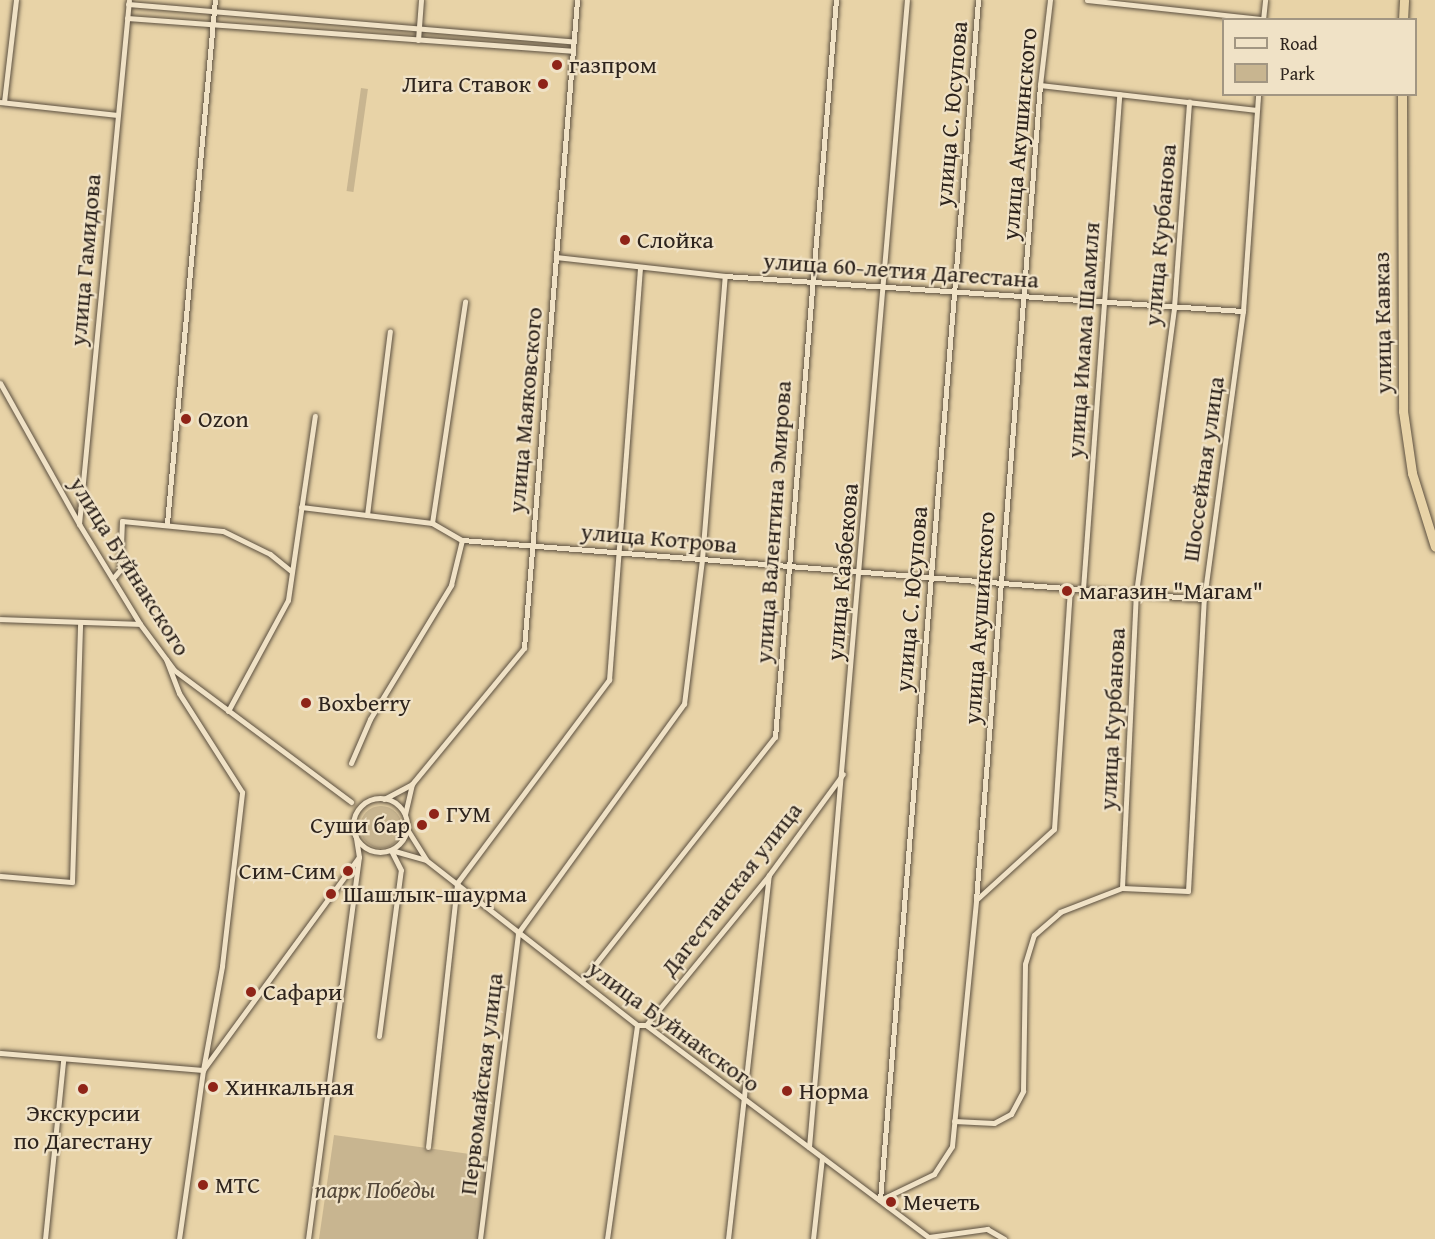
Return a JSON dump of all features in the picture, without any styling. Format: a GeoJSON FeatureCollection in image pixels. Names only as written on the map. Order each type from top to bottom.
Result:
{"type":"FeatureCollection","features":[{"type":"Feature","properties":{"kind":"highway"},"geometry":{"type":"LineString","coordinates":[[1404,0],[1404,18]]}},
{"type":"Feature","properties":{"kind":"highway","name":"улица Кавказ"},"geometry":{"type":"LineString","coordinates":[[1402,96],[1403,411],[1412,473],[1435,547]]}},
{"type":"Feature","properties":{"kind":"street"},"geometry":{"type":"LineString","coordinates":[[16,0],[2,102],[117,115]]}},
{"type":"Feature","properties":{"kind":"street"},"geometry":{"type":"LineString","coordinates":[[167,523],[215,0]]}},
{"type":"Feature","properties":{"kind":"street"},"geometry":{"type":"LineString","coordinates":[[418,40],[421,0]]}},
{"type":"Feature","properties":{"kind":"street","name":"улица Маяковского"},"geometry":{"type":"LineString","coordinates":[[412,784],[524,648],[577,0]]}},
{"type":"Feature","properties":{"kind":"street","name":"улица Валентина Эмирова"},"geometry":{"type":"LineString","coordinates":[[582,981],[775,737],[810,282],[836,0]]}},
{"type":"Feature","properties":{"kind":"street","name":"улица Казбекова"},"geometry":{"type":"LineString","coordinates":[[808,1147],[843,774],[907,0]]}},
{"type":"Feature","properties":{"kind":"street","name":"улица С. Юсупова"},"geometry":{"type":"LineString","coordinates":[[880,1200],[978,0]]}},
{"type":"Feature","properties":{"kind":"street","name":"улица Акушинского"},"geometry":{"type":"LineString","coordinates":[[880,1200],[934,1174],[952,1146],[976,900],[1040,85],[1050,0]]}},
{"type":"Feature","properties":{"kind":"street"},"geometry":{"type":"LineString","coordinates":[[1087,0],[1254,18]]}},
{"type":"Feature","properties":{"kind":"street"},"geometry":{"type":"LineString","coordinates":[[1263,18],[1264,0]]}},
{"type":"Feature","properties":{"kind":"street"},"geometry":{"type":"LineString","coordinates":[[128,2],[214,12],[573,41]]}},
{"type":"Feature","properties":{"kind":"street","name":"улица Гамидова"},"geometry":{"type":"LineString","coordinates":[[79,524],[128,2]]}},
{"type":"Feature","properties":{"kind":"street"},"geometry":{"type":"LineString","coordinates":[[127,18],[572,51]]}},
{"type":"Feature","properties":{"kind":"street"},"geometry":{"type":"LineString","coordinates":[[331,33],[332,21]]}},
{"type":"Feature","properties":{"kind":"street"},"geometry":{"type":"LineString","coordinates":[[1040,85],[1257,110]]}},
{"type":"Feature","properties":{"kind":"street","name":"улица Имама Шамиля"},"geometry":{"type":"LineString","coordinates":[[1083,590],[1119,94]]}},
{"type":"Feature","properties":{"kind":"street","name":"Шоссейная улица"},"geometry":{"type":"LineString","coordinates":[[1122,888],[1188,891],[1204,599],[1243,311],[1258,96]]}},
{"type":"Feature","properties":{"kind":"street","name":"улица Курбанова"},"geometry":{"type":"LineString","coordinates":[[1122,888],[1136,593],[1174,307],[1189,102]]}},
{"type":"Feature","properties":{"kind":"street","name":"улица 60-летия Дагестана"},"geometry":{"type":"LineString","coordinates":[[556,257],[725,276],[1243,311]]}},
{"type":"Feature","properties":{"kind":"street"},"geometry":{"type":"LineString","coordinates":[[428,1147],[457,883],[609,680],[640,267]]}},
{"type":"Feature","properties":{"kind":"street"},"geometry":{"type":"LineString","coordinates":[[518,933],[684,704],[702,559],[725,276]]}},
{"type":"Feature","properties":{"kind":"street"},"geometry":{"type":"LineString","coordinates":[[432,523],[465,302]]}},
{"type":"Feature","properties":{"kind":"street"},"geometry":{"type":"LineString","coordinates":[[367,515],[390,331]]}},
{"type":"Feature","properties":{"kind":"street","name":"улица Буйнакского"},"geometry":{"type":"LineString","coordinates":[[0,383],[79,524],[114,577],[141,624],[174,670],[351,802]]}},
{"type":"Feature","properties":{"kind":"street"},"geometry":{"type":"LineString","coordinates":[[228,711],[288,600],[315,416]]}},
{"type":"Feature","properties":{"kind":"street","name":"улица Котрова"},"geometry":{"type":"LineString","coordinates":[[301,507],[432,523],[462,540],[1204,599]]}},
{"type":"Feature","properties":{"kind":"street"},"geometry":{"type":"LineString","coordinates":[[114,577],[120,570],[121,522],[167,523],[223,531],[270,554],[292,572]]}},
{"type":"Feature","properties":{"kind":"street"},"geometry":{"type":"LineString","coordinates":[[351,763],[370,719],[451,585],[462,540]]}},
{"type":"Feature","properties":{"kind":"street"},"geometry":{"type":"LineString","coordinates":[[976,900],[1054,829],[1070,588]]}},
{"type":"Feature","properties":{"kind":"street"},"geometry":{"type":"LineString","coordinates":[[0,619],[141,624]]}},
{"type":"Feature","properties":{"kind":"street"},"geometry":{"type":"LineString","coordinates":[[0,876],[72,882],[80,622]]}},
{"type":"Feature","properties":{"kind":"street"},"geometry":{"type":"LineString","coordinates":[[166,659],[179,693],[242,792],[222,966],[203,1070],[179,1239]]}},
{"type":"Feature","properties":{"kind":"street","name":"Дагестанская улица"},"geometry":{"type":"LineString","coordinates":[[646,1025],[769,875],[843,774]]}},
{"type":"Feature","properties":{"kind":"street"},"geometry":{"type":"LineString","coordinates":[[308,1239],[359,857],[351,802],[384,799],[412,784]]}},
{"type":"Feature","properties":{"kind":"street"},"geometry":{"type":"LineString","coordinates":[[412,784],[405,814],[407,829],[426,860]]}},
{"type":"Feature","properties":{"kind":"street"},"geometry":{"type":"LineString","coordinates":[[384,799],[405,814]]}},
{"type":"Feature","properties":{"kind":"street"},"geometry":{"type":"LineString","coordinates":[[354,825],[360,808],[368,802]]}},
{"type":"Feature","properties":{"kind":"street"},"geometry":{"type":"LineString","coordinates":[[391,850],[404,839],[407,829]]}},
{"type":"Feature","properties":{"kind":"street"},"geometry":{"type":"LineString","coordinates":[[355,833],[366,848],[375,852]]}},
{"type":"Feature","properties":{"kind":"street"},"geometry":{"type":"LineString","coordinates":[[203,1070],[359,857],[391,850],[426,860]]}},
{"type":"Feature","properties":{"kind":"street"},"geometry":{"type":"LineString","coordinates":[[379,1036],[401,870],[391,850]]}},
{"type":"Feature","properties":{"kind":"street","name":"улица Буйнакского"},"geometry":{"type":"LineString","coordinates":[[426,860],[637,1025],[646,1025],[930,1238]]}},
{"type":"Feature","properties":{"kind":"street"},"geometry":{"type":"LineString","coordinates":[[728,1239],[769,875]]}},
{"type":"Feature","properties":{"kind":"street"},"geometry":{"type":"LineString","coordinates":[[954,1121],[994,1123],[1011,1114],[1023,1090],[1025,964],[1034,936],[1060,912],[1122,888]]}},
{"type":"Feature","properties":{"kind":"street","name":"Первомайская улица"},"geometry":{"type":"LineString","coordinates":[[480,1239],[518,933]]}},
{"type":"Feature","properties":{"kind":"street"},"geometry":{"type":"LineString","coordinates":[[606,1239],[637,1025]]}},
{"type":"Feature","properties":{"kind":"street"},"geometry":{"type":"LineString","coordinates":[[0,1053],[203,1070]]}},
{"type":"Feature","properties":{"kind":"street"},"geometry":{"type":"LineString","coordinates":[[45,1239],[63,1060]]}},
{"type":"Feature","properties":{"kind":"street"},"geometry":{"type":"LineString","coordinates":[[813,1239],[822,1157]]}},
{"type":"Feature","properties":{"kind":"street"},"geometry":{"type":"LineString","coordinates":[[930,1238],[987,1229],[1004,1239]]}},
{"type":"Feature","properties":{"kind":"green space"},"geometry":{"type":"Polygon","coordinates":[[[361,88],[368,89],[353,192],[347,191],[361,88]]]}},
{"type":"Feature","properties":{"kind":"green space"},"geometry":{"type":"Polygon","coordinates":[[[381,806],[389,807],[396,812],[401,819],[401,835],[396,842],[389,847],[381,848],[373,847],[366,842],[361,835],[360,827],[361,819],[366,812],[373,807],[381,806]]]}},
{"type":"Feature","properties":{"kind":"green space","name":"парк Победы"},"geometry":{"type":"Polygon","coordinates":[[[334,1135],[491,1157],[482,1239],[319,1239],[334,1135]]]}},
{"type":"Feature","properties":{"kind":"place","name":"газпром"},"geometry":{"type":"Point","coordinates":[557,65]}},
{"type":"Feature","properties":{"kind":"place","name":"Лига Ставок"},"geometry":{"type":"Point","coordinates":[543,84]}},
{"type":"Feature","properties":{"kind":"place","name":"Слойка"},"geometry":{"type":"Point","coordinates":[625,240]}},
{"type":"Feature","properties":{"kind":"place","name":"Ozon"},"geometry":{"type":"Point","coordinates":[186,419]}},
{"type":"Feature","properties":{"kind":"place","name":"магазин \"Магам\""},"geometry":{"type":"Point","coordinates":[1067,591]}},
{"type":"Feature","properties":{"kind":"place","name":"Boxberry"},"geometry":{"type":"Point","coordinates":[306,703]}},
{"type":"Feature","properties":{"kind":"place","name":"ГУМ"},"geometry":{"type":"Point","coordinates":[434,814]}},
{"type":"Feature","properties":{"kind":"place","name":"Суши бар"},"geometry":{"type":"Point","coordinates":[422,825]}},
{"type":"Feature","properties":{"kind":"place","name":"Сим-Сим"},"geometry":{"type":"Point","coordinates":[348,871]}},
{"type":"Feature","properties":{"kind":"place","name":"Шашлык-шаурма"},"geometry":{"type":"Point","coordinates":[331,894]}},
{"type":"Feature","properties":{"kind":"place","name":"Сафари"},"geometry":{"type":"Point","coordinates":[251,992]}},
{"type":"Feature","properties":{"kind":"place","name":"Хинкальная"},"geometry":{"type":"Point","coordinates":[213,1087]}},
{"type":"Feature","properties":{"kind":"place","name":"Экскурсии по Дагестану"},"geometry":{"type":"Point","coordinates":[83,1089]}},
{"type":"Feature","properties":{"kind":"place","name":"Норма"},"geometry":{"type":"Point","coordinates":[787,1091]}},
{"type":"Feature","properties":{"kind":"place","name":"МТС"},"geometry":{"type":"Point","coordinates":[203,1185]}},
{"type":"Feature","properties":{"kind":"place","name":"Мечеть"},"geometry":{"type":"Point","coordinates":[891,1202]}}]}
